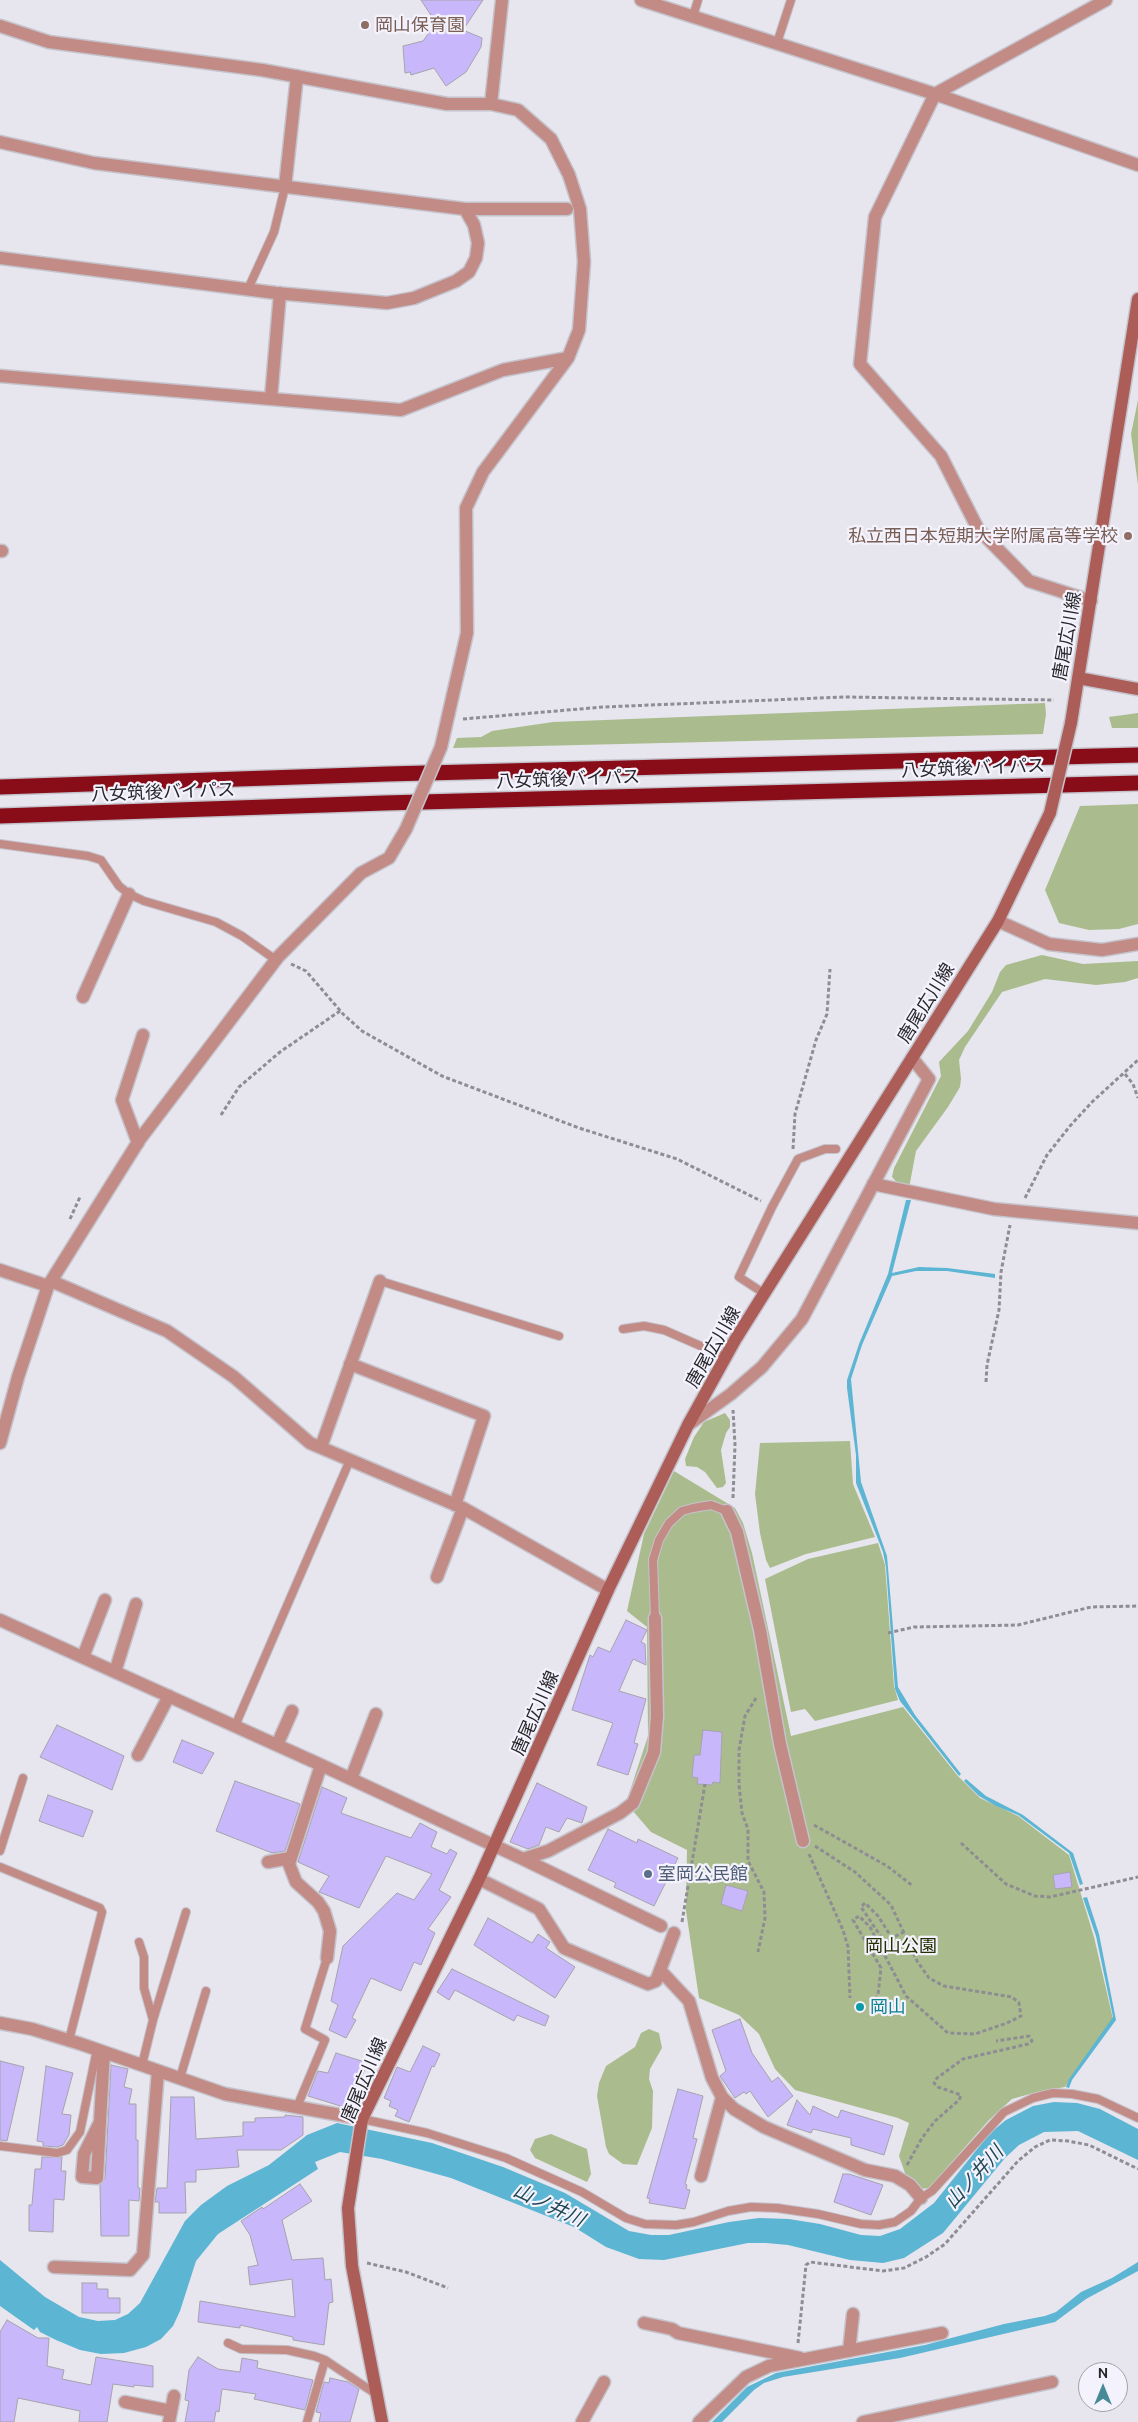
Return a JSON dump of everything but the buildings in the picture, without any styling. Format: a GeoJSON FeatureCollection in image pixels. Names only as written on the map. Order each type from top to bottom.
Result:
{"type":"FeatureCollection","features":[{"type":"Feature","properties":{"kind":"highway","name":"八女筑後バイパス"},"geometry":{"type":"LineString","coordinates":[[0,787],[377,774],[1138,755]]}},
{"type":"Feature","properties":{"kind":"highway","name":"八女筑後バイパス"},"geometry":{"type":"LineString","coordinates":[[0,816],[384,803],[1138,783]]}},
{"type":"Feature","properties":{"kind":"main road","name":"唐尾広川線"},"geometry":{"type":"LineString","coordinates":[[382,2422],[352,2260],[348,2208],[362,2121],[479,1879],[608,1590],[688,1425],[726,1357],[998,921],[1050,813],[1071,723],[1138,299]]}},
{"type":"Feature","properties":{"kind":"main road"},"geometry":{"type":"LineString","coordinates":[[1078,678],[1138,688]]}},
{"type":"Feature","properties":{"kind":"street"},"geometry":{"type":"LineString","coordinates":[[491,104],[502,0]]}},
{"type":"Feature","properties":{"kind":"street"},"geometry":{"type":"LineString","coordinates":[[641,0],[935,94],[1138,165]]}},
{"type":"Feature","properties":{"kind":"street"},"geometry":{"type":"LineString","coordinates":[[1091,601],[1029,581],[978,529],[941,456],[860,364],[875,216],[935,94],[1106,0]]}},
{"type":"Feature","properties":{"kind":"street"},"geometry":{"type":"LineString","coordinates":[[0,26],[49,42],[297,76],[447,104],[491,104],[518,110],[551,139],[569,174],[580,209],[584,262],[580,330],[568,358],[483,472],[466,508],[466,633],[441,746],[406,829],[389,858],[361,874],[277,958],[138,1143],[50,1284],[18,1377],[0,1443]]}},
{"type":"Feature","properties":{"kind":"street"},"geometry":{"type":"LineString","coordinates":[[285,187],[297,76]]}},
{"type":"Feature","properties":{"kind":"street"},"geometry":{"type":"LineString","coordinates":[[0,142],[94,163],[465,208],[567,208]]}},
{"type":"Feature","properties":{"kind":"street"},"geometry":{"type":"LineString","coordinates":[[0,258],[280,294],[387,303],[414,298],[456,281],[469,272],[476,258],[478,243],[474,225],[465,208]]}},
{"type":"Feature","properties":{"kind":"street"},"geometry":{"type":"LineString","coordinates":[[271,398],[280,294]]}},
{"type":"Feature","properties":{"kind":"street"},"geometry":{"type":"LineString","coordinates":[[0,376],[401,410],[503,370],[568,358]]}},
{"type":"Feature","properties":{"kind":"street"},"geometry":{"type":"LineString","coordinates":[[83,997],[129,894]]}},
{"type":"Feature","properties":{"kind":"street"},"geometry":{"type":"LineString","coordinates":[[998,921],[1049,944],[1102,950],[1138,944]]}},
{"type":"Feature","properties":{"kind":"street"},"geometry":{"type":"LineString","coordinates":[[138,1143],[122,1100],[143,1035]]}},
{"type":"Feature","properties":{"kind":"street"},"geometry":{"type":"LineString","coordinates":[[688,1425],[731,1394],[762,1367],[802,1319],[929,1080],[912,1058]]}},
{"type":"Feature","properties":{"kind":"street"},"geometry":{"type":"LineString","coordinates":[[873,1184],[994,1210],[1018,1210],[1138,1223]]}},
{"type":"Feature","properties":{"kind":"street"},"geometry":{"type":"LineString","coordinates":[[0,1270],[50,1284],[168,1332],[234,1377],[310,1443],[459,1506],[608,1590]]}},
{"type":"Feature","properties":{"kind":"street"},"geometry":{"type":"LineString","coordinates":[[321,1447],[380,1280]]}},
{"type":"Feature","properties":{"kind":"street"},"geometry":{"type":"LineString","coordinates":[[350,1364],[484,1416],[437,1577]]}},
{"type":"Feature","properties":{"kind":"street"},"geometry":{"type":"LineString","coordinates":[[727,1511],[737,1532],[760,1630],[780,1744],[802,1840]]}},
{"type":"Feature","properties":{"kind":"street"},"geometry":{"type":"LineString","coordinates":[[83,1657],[105,1600]]}},
{"type":"Feature","properties":{"kind":"street"},"geometry":{"type":"LineString","coordinates":[[114,1672],[136,1604]]}},
{"type":"Feature","properties":{"kind":"street"},"geometry":{"type":"LineString","coordinates":[[523,1859],[548,1851],[620,1813],[633,1803],[654,1752],[657,1716],[655,1618]]}},
{"type":"Feature","properties":{"kind":"street"},"geometry":{"type":"LineString","coordinates":[[0,1620],[321,1765],[661,1926]]}},
{"type":"Feature","properties":{"kind":"street"},"geometry":{"type":"LineString","coordinates":[[138,1755],[168,1696]]}},
{"type":"Feature","properties":{"kind":"street"},"geometry":{"type":"LineString","coordinates":[[277,1745],[292,1711]]}},
{"type":"Feature","properties":{"kind":"street"},"geometry":{"type":"LineString","coordinates":[[351,1779],[376,1714]]}},
{"type":"Feature","properties":{"kind":"street"},"geometry":{"type":"LineString","coordinates":[[321,1765],[290,1858],[291,1872],[296,1882],[318,1902],[324,1911],[330,1931],[327,1958]]}},
{"type":"Feature","properties":{"kind":"street"},"geometry":{"type":"LineString","coordinates":[[268,1862],[290,1858]]}},
{"type":"Feature","properties":{"kind":"street"},"geometry":{"type":"LineString","coordinates":[[479,1879],[540,1909],[564,1948],[648,1984],[656,1981],[678,1930]]}},
{"type":"Feature","properties":{"kind":"street"},"geometry":{"type":"LineString","coordinates":[[660,1970],[689,2001],[712,2078],[722,2097],[734,2109],[764,2127],[865,2170],[900,2179],[910,2186],[921,2198]]}},
{"type":"Feature","properties":{"kind":"street"},"geometry":{"type":"LineString","coordinates":[[0,2023],[32,2029],[69,2040],[225,2094],[362,2121]]}},
{"type":"Feature","properties":{"kind":"street"},"geometry":{"type":"LineString","coordinates":[[100,2050],[100,2122]]}},
{"type":"Feature","properties":{"kind":"street"},"geometry":{"type":"LineString","coordinates":[[54,2267],[130,2270],[143,2255],[158,2071]]}},
{"type":"Feature","properties":{"kind":"street"},"geometry":{"type":"LineString","coordinates":[[701,2176],[722,2097]]}},
{"type":"Feature","properties":{"kind":"street"},"geometry":{"type":"LineString","coordinates":[[849,2351],[853,2314]]}},
{"type":"Feature","properties":{"kind":"street"},"geometry":{"type":"LineString","coordinates":[[644,2323],[672,2329],[678,2333],[802,2358]]}},
{"type":"Feature","properties":{"kind":"street"},"geometry":{"type":"LineString","coordinates":[[699,2422],[746,2377],[769,2366],[802,2358],[942,2333]]}},
{"type":"Feature","properties":{"kind":"street"},"geometry":{"type":"LineString","coordinates":[[582,2422],[604,2382]]}},
{"type":"Feature","properties":{"kind":"street"},"geometry":{"type":"LineString","coordinates":[[863,2422],[1052,2382]]}},
{"type":"Feature","properties":{"kind":"street"},"geometry":{"type":"LineString","coordinates":[[125,2402],[170,2417],[174,2396]]}},
{"type":"Feature","properties":{"kind":"lane"},"geometry":{"type":"LineString","coordinates":[[693,16],[698,0]]}},
{"type":"Feature","properties":{"kind":"lane"},"geometry":{"type":"LineString","coordinates":[[777,43],[790,0]]}},
{"type":"Feature","properties":{"kind":"lane"},"geometry":{"type":"LineString","coordinates":[[248,289],[274,232],[285,187]]}},
{"type":"Feature","properties":{"kind":"lane"},"geometry":{"type":"LineString","coordinates":[[0,844],[88,856],[101,860],[119,886],[129,894],[144,901],[216,922],[277,958]]}},
{"type":"Feature","properties":{"kind":"lane"},"geometry":{"type":"LineString","coordinates":[[765,1294],[739,1277],[772,1207],[798,1160],[824,1149],[836,1149]]}},
{"type":"Feature","properties":{"kind":"lane"},"geometry":{"type":"LineString","coordinates":[[380,1280],[560,1336]]}},
{"type":"Feature","properties":{"kind":"lane"},"geometry":{"type":"LineString","coordinates":[[623,1329],[644,1326],[664,1330],[726,1357]]}},
{"type":"Feature","properties":{"kind":"lane"},"geometry":{"type":"LineString","coordinates":[[236,1726],[350,1460]]}},
{"type":"Feature","properties":{"kind":"lane"},"geometry":{"type":"LineString","coordinates":[[655,1618],[654,1560],[659,1540],[669,1523],[682,1511],[693,1508],[711,1505],[727,1511]]}},
{"type":"Feature","properties":{"kind":"lane"},"geometry":{"type":"LineString","coordinates":[[0,1851],[23,1778]]}},
{"type":"Feature","properties":{"kind":"lane"},"geometry":{"type":"LineString","coordinates":[[0,1867],[100,1908],[102,1912],[69,2040]]}},
{"type":"Feature","properties":{"kind":"lane"},"geometry":{"type":"LineString","coordinates":[[142,2065],[153,2020],[186,1912]]}},
{"type":"Feature","properties":{"kind":"lane"},"geometry":{"type":"LineString","coordinates":[[139,1942],[144,1957],[144,1988],[153,2020]]}},
{"type":"Feature","properties":{"kind":"lane"},"geometry":{"type":"LineString","coordinates":[[297,2107],[325,2040],[305,2030],[327,1958]]}},
{"type":"Feature","properties":{"kind":"lane"},"geometry":{"type":"LineString","coordinates":[[180,2078],[206,1991]]}},
{"type":"Feature","properties":{"kind":"lane"},"geometry":{"type":"LineString","coordinates":[[0,2146],[57,2153],[67,2150],[80,2132],[100,2050]]}},
{"type":"Feature","properties":{"kind":"lane"},"geometry":{"type":"LineString","coordinates":[[362,2121],[427,2133],[506,2158],[582,2192],[626,2218],[645,2224],[676,2225],[751,2207],[777,2208],[818,2214],[861,2224],[878,2225],[895,2222],[911,2211],[921,2198],[932,2191],[1004,2112],[1033,2098],[1053,2093],[1072,2094],[1098,2099],[1138,2118]]}},
{"type":"Feature","properties":{"kind":"lane"},"geometry":{"type":"LineString","coordinates":[[228,2343],[241,2350],[287,2350],[325,2360],[376,2394]]}},
{"type":"Feature","properties":{"kind":"lane"},"geometry":{"type":"LineString","coordinates":[[307,2422],[325,2360]]}},
{"type":"Feature","properties":{"kind":"path"},"geometry":{"type":"LineString","coordinates":[[447,721],[603,707],[844,697],[1054,700]]}},
{"type":"Feature","properties":{"kind":"path"},"geometry":{"type":"LineString","coordinates":[[277,958],[306,971],[340,1011],[362,1031],[442,1076],[579,1128],[677,1159],[772,1207]]}},
{"type":"Feature","properties":{"kind":"path"},"geometry":{"type":"LineString","coordinates":[[795,1165],[793,1147],[795,1114],[816,1040],[827,1014],[830,969]]}},
{"type":"Feature","properties":{"kind":"path"},"geometry":{"type":"LineString","coordinates":[[221,1115],[239,1088],[280,1052],[340,1011]]}},
{"type":"Feature","properties":{"kind":"path"},"geometry":{"type":"LineString","coordinates":[[986,1382],[986,1366],[999,1310],[1001,1272],[1009,1227],[1047,1155],[1092,1102],[1125,1074],[1138,1060]]}},
{"type":"Feature","properties":{"kind":"path"},"geometry":{"type":"LineString","coordinates":[[1125,1074],[1133,1084],[1138,1098]]}},
{"type":"Feature","properties":{"kind":"path"},"geometry":{"type":"LineString","coordinates":[[727,1511],[734,1494],[736,1444],[731,1394]]}},
{"type":"Feature","properties":{"kind":"path"},"geometry":{"type":"LineString","coordinates":[[888,1633],[914,1627],[1018,1625],[1091,1607],[1138,1606]]}},
{"type":"Feature","properties":{"kind":"path"},"geometry":{"type":"LineString","coordinates":[[758,1952],[765,1918],[764,1892],[748,1860],[748,1829],[742,1813],[739,1785],[739,1750],[745,1716],[764,1685],[770,1684]]}},
{"type":"Feature","properties":{"kind":"path"},"geometry":{"type":"LineString","coordinates":[[678,1930],[705,1784]]}},
{"type":"Feature","properties":{"kind":"path"},"geometry":{"type":"LineString","coordinates":[[797,1818],[887,1866],[913,1886]]}},
{"type":"Feature","properties":{"kind":"path"},"geometry":{"type":"LineString","coordinates":[[802,1840],[855,1872],[891,1905],[918,1961],[929,1978],[944,1986],[1012,1997],[1019,2003],[1020,2016],[1007,2023],[975,2034],[948,2033],[906,1996],[870,1927],[859,1916],[853,1920],[881,1968],[878,1995],[874,2001]]}},
{"type":"Feature","properties":{"kind":"path"},"geometry":{"type":"LineString","coordinates":[[802,1840],[843,1930],[848,1947],[850,1998]]}},
{"type":"Feature","properties":{"kind":"path"},"geometry":{"type":"LineString","coordinates":[[961,1843],[1006,1884],[1023,1892],[1050,1897],[1138,1877]]}},
{"type":"Feature","properties":{"kind":"path"},"geometry":{"type":"LineString","coordinates":[[881,1947],[886,1944],[861,1906],[865,1904],[878,1916],[892,1938],[904,1932]]}},
{"type":"Feature","properties":{"kind":"path"},"geometry":{"type":"LineString","coordinates":[[900,2179],[922,2138],[935,2121],[959,2100],[961,2095],[938,2087],[934,2083],[937,2078],[963,2060],[1028,2044],[1032,2041],[1029,2036],[996,2041]]}},
{"type":"Feature","properties":{"kind":"path"},"geometry":{"type":"LineString","coordinates":[[802,2358],[806,2265],[810,2262],[883,2271],[904,2268],[926,2257],[945,2244],[1018,2161],[1035,2146],[1050,2140],[1089,2145],[1138,2169]]}},
{"type":"Feature","properties":{"kind":"path"},"geometry":{"type":"LineString","coordinates":[[352,2260],[406,2272],[448,2288]]}},
{"type":"Feature","properties":{"kind":"green space"},"geometry":{"type":"Polygon","coordinates":[[[1138,400],[1138,485],[1131,434],[1138,400]]]}},
{"type":"Feature","properties":{"kind":"green space"},"geometry":{"type":"Polygon","coordinates":[[[1045,703],[1046,714],[1043,734],[453,748],[457,738],[481,737],[492,731],[553,722],[1045,703]]]}},
{"type":"Feature","properties":{"kind":"green space"},"geometry":{"type":"Polygon","coordinates":[[[1138,713],[1138,728],[1112,728],[1109,717],[1138,713]]]}},
{"type":"Feature","properties":{"kind":"green space"},"geometry":{"type":"Polygon","coordinates":[[[1138,804],[1138,924],[1119,929],[1089,930],[1059,923],[1045,890],[1080,806],[1138,804]]]}},
{"type":"Feature","properties":{"kind":"green space"},"geometry":{"type":"Polygon","coordinates":[[[1042,955],[1083,964],[1138,961],[1138,978],[1125,982],[1096,985],[1045,979],[1002,992],[965,1047],[959,1060],[960,1087],[916,1151],[909,1188],[901,1187],[892,1177],[894,1168],[941,1076],[939,1062],[968,1031],[992,992],[1000,972],[1006,965],[1042,955]]]}},
{"type":"Feature","properties":{"kind":"green space"},"geometry":{"type":"Polygon","coordinates":[[[725,1413],[730,1420],[730,1427],[726,1433],[721,1450],[726,1483],[723,1487],[717,1488],[705,1472],[697,1467],[686,1466],[685,1459],[694,1437],[704,1422],[725,1413]]]}},
{"type":"Feature","properties":{"kind":"green space"},"geometry":{"type":"Polygon","coordinates":[[[850,1441],[853,1484],[875,1537],[806,1554],[770,1568],[766,1560],[760,1533],[755,1494],[760,1443],[850,1441]]]}},
{"type":"Feature","properties":{"kind":"green space","name":"岡山公園"},"geometry":{"type":"Polygon","coordinates":[[[674,1471],[735,1508],[743,1523],[752,1553],[791,1736],[903,1707],[957,1775],[980,1798],[1018,1816],[1069,1855],[1094,1937],[1113,2019],[1065,2087],[1012,2099],[989,2120],[929,2188],[920,2189],[906,2176],[899,2156],[909,2123],[898,2118],[795,2090],[775,2069],[759,2034],[739,2015],[699,1998],[686,1911],[687,1850],[651,1832],[626,1803],[648,1736],[647,1627],[627,1611],[644,1534],[674,1471]]]}},
{"type":"Feature","properties":{"kind":"green space"},"geometry":{"type":"Polygon","coordinates":[[[878,1543],[885,1565],[894,1686],[898,1700],[815,1721],[805,1709],[791,1712],[765,1579],[808,1559],[878,1543]]]}},
{"type":"Feature","properties":{"kind":"green space"},"geometry":{"type":"Polygon","coordinates":[[[649,2029],[659,2033],[662,2048],[650,2069],[649,2079],[653,2091],[652,2128],[637,2165],[623,2164],[609,2154],[606,2147],[597,2096],[599,2083],[606,2066],[635,2047],[641,2033],[649,2029]]]}},
{"type":"Feature","properties":{"kind":"green space"},"geometry":{"type":"Polygon","coordinates":[[[551,2134],[587,2149],[591,2174],[587,2182],[535,2158],[530,2150],[535,2139],[551,2134]]]}},
{"type":"Feature","properties":{"kind":"water"},"geometry":{"type":"Polygon","coordinates":[[[906,1200],[911,1200],[892,1273],[919,1267],[947,1268],[995,1274],[995,1278],[947,1271],[916,1271],[892,1276],[862,1345],[851,1379],[861,1482],[887,1556],[898,1687],[915,1715],[961,1774],[959,1776],[900,1701],[895,1689],[886,1567],[883,1552],[856,1483],[856,1455],[847,1388],[847,1380],[859,1344],[888,1274],[906,1200]]]}},
{"type":"Feature","properties":{"kind":"water"},"geometry":{"type":"Polygon","coordinates":[[[966,1779],[986,1796],[1023,1815],[1073,1853],[1083,1884],[1080,1885],[1069,1853],[1018,1815],[996,1806],[979,1796],[964,1781],[966,1779]]]}},
{"type":"Feature","properties":{"kind":"water"},"geometry":{"type":"Polygon","coordinates":[[[1087,1897],[1099,1934],[1116,2020],[1072,2080],[1069,2088],[1066,2087],[1069,2079],[1113,2017],[1096,1936],[1083,1898],[1087,1897]]]}},
{"type":"Feature","properties":{"kind":"water","name":"山ノ井川"},"geometry":{"type":"Polygon","coordinates":[[[1054,2102],[1077,2103],[1100,2109],[1138,2129],[1138,2160],[1078,2131],[1044,2132],[1019,2145],[1005,2158],[943,2233],[904,2258],[883,2263],[850,2260],[788,2245],[766,2243],[748,2243],[664,2260],[639,2259],[606,2247],[574,2227],[451,2178],[382,2159],[340,2152],[315,2162],[318,2169],[218,2234],[196,2261],[180,2311],[173,2326],[161,2339],[146,2347],[124,2353],[101,2354],[80,2350],[40,2332],[37,2327],[34,2330],[0,2306],[0,2260],[45,2297],[79,2317],[98,2321],[115,2320],[128,2314],[140,2303],[185,2221],[201,2205],[227,2186],[269,2165],[307,2135],[337,2123],[432,2143],[503,2167],[565,2193],[629,2231],[651,2235],[669,2235],[729,2222],[759,2218],[789,2219],[820,2224],[861,2235],[880,2236],[900,2229],[934,2203],[990,2133],[1006,2120],[1033,2106],[1054,2102]]]}},
{"type":"Feature","properties":{"kind":"water"},"geometry":{"type":"Polygon","coordinates":[[[1138,2262],[1138,2271],[1086,2299],[1055,2322],[900,2358],[783,2377],[764,2383],[754,2390],[722,2422],[712,2422],[747,2387],[776,2373],[925,2345],[1004,2324],[1045,2316],[1056,2312],[1081,2292],[1112,2278],[1138,2262]]]}},
{"type":"Feature","properties":{"kind":"place","name":"岡山保育園"},"geometry":{"type":"Point","coordinates":[365,25]}},
{"type":"Feature","properties":{"kind":"place","name":"私立西日本短期大学附属高等学校"},"geometry":{"type":"Point","coordinates":[1128,536]}},
{"type":"Feature","properties":{"kind":"place","name":"室岡公民館"},"geometry":{"type":"Point","coordinates":[648,1874]}},
{"type":"Feature","properties":{"kind":"place","name":"岡山"},"geometry":{"type":"Point","coordinates":[860,2007]}}]}
